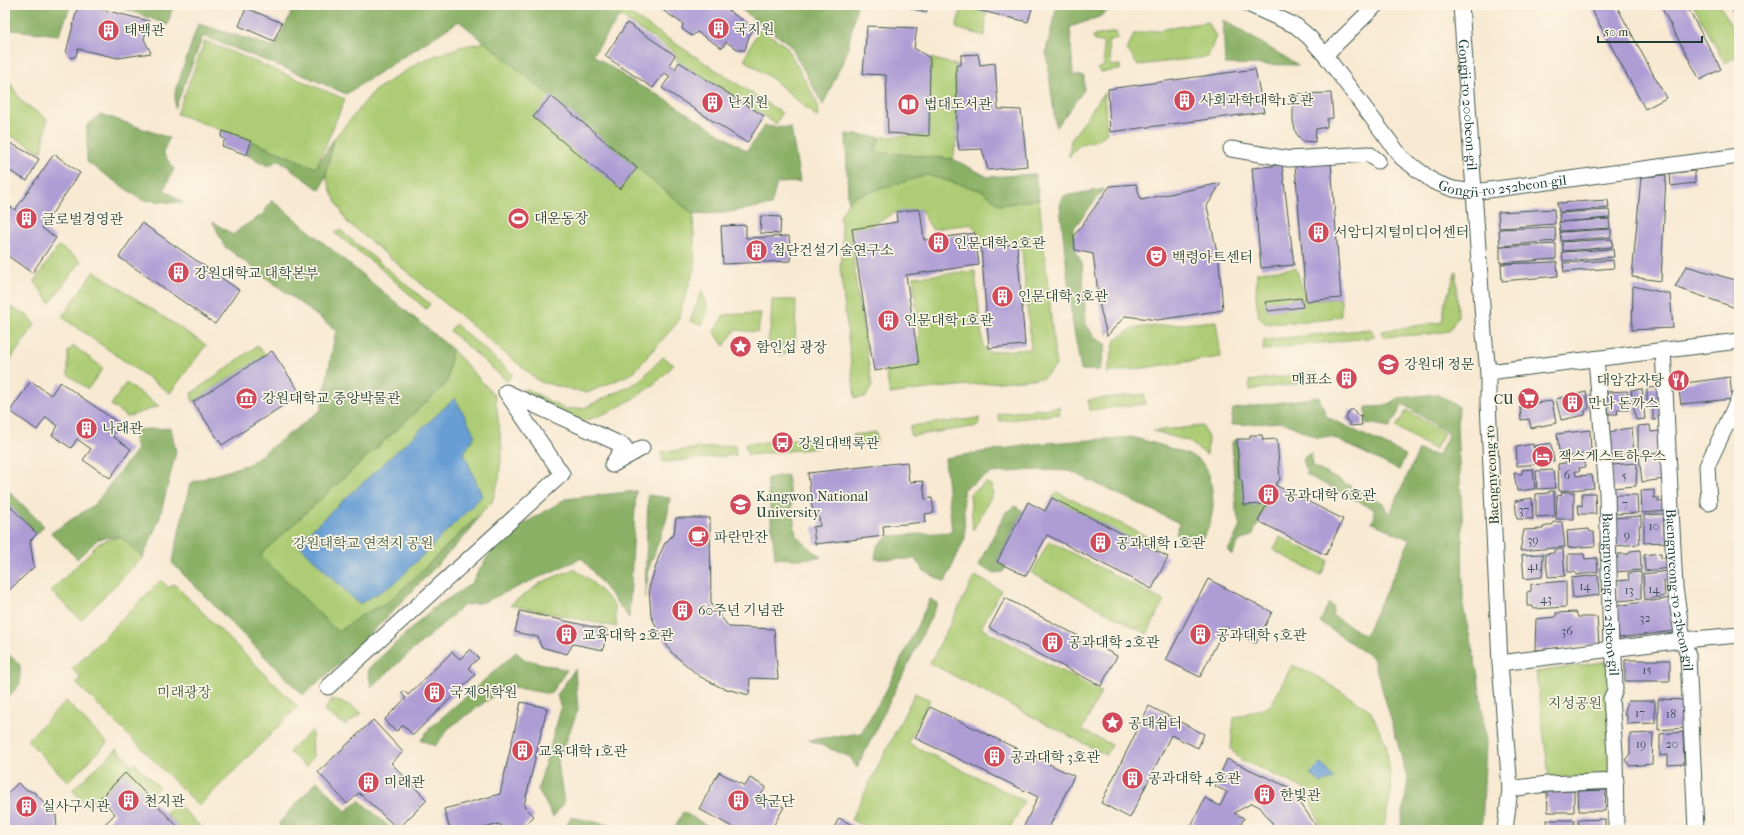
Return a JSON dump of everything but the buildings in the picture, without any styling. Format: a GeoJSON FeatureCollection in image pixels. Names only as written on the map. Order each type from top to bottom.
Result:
{"type":"FeatureCollection","features":[{"type":"Feature","properties":{"kind":"street","name":"Gongji-ro 252beon-gil"},"geometry":{"type":"LineString","coordinates":[[1250,5],[1296,26],[1309,37],[1325,55],[1402,158],[1434,182],[1453,189],[1474,192],[1739,156]]}},
{"type":"Feature","properties":{"kind":"street"},"geometry":{"type":"LineString","coordinates":[[1325,55],[1376,5]]}},
{"type":"Feature","properties":{"kind":"street","name":"Gongji-ro 200beon-gil"},"geometry":{"type":"LineString","coordinates":[[1461,5],[1488,372]]}},
{"type":"Feature","properties":{"kind":"street"},"geometry":{"type":"LineString","coordinates":[[1231,149],[1289,159],[1369,154],[1378,162]]}},
{"type":"Feature","properties":{"kind":"street"},"geometry":{"type":"LineString","coordinates":[[1488,372],[1739,341]]}},
{"type":"Feature","properties":{"kind":"street","name":"Baengnyeong-ro 23beon-gil"},"geometry":{"type":"LineString","coordinates":[[1664,350],[1676,588],[1683,640],[1688,655],[1696,830]]}},
{"type":"Feature","properties":{"kind":"street","name":"Baengnyeong-ro 25beon-gil"},"geometry":{"type":"LineString","coordinates":[[1596,359],[1607,493],[1611,650],[1614,657],[1615,690],[1611,699],[1616,781],[1616,830]]}},
{"type":"Feature","properties":{"kind":"street","name":"Baengnyeong-ro"},"geometry":{"type":"LineString","coordinates":[[1488,372],[1488,402],[1500,663],[1510,789],[1505,830]]}},
{"type":"Feature","properties":{"kind":"street"},"geometry":{"type":"LineString","coordinates":[[328,687],[562,474],[506,392],[624,446],[612,465],[642,448]]}},
{"type":"Feature","properties":{"kind":"street"},"geometry":{"type":"LineString","coordinates":[[1709,503],[1707,466],[1739,398]]}},
{"type":"Feature","properties":{"kind":"street"},"geometry":{"type":"LineString","coordinates":[[1500,663],[1683,640],[1739,635]]}},
{"type":"Feature","properties":{"kind":"street"},"geometry":{"type":"LineString","coordinates":[[1510,789],[1547,784],[1616,781]]}},
{"type":"Feature","properties":{"kind":"green space"},"geometry":{"type":"Polygon","coordinates":[[[5,5],[71,5],[59,35],[5,29],[5,5]]]}},
{"type":"Feature","properties":{"kind":"green space"},"geometry":{"type":"Polygon","coordinates":[[[106,5],[170,5],[172,8],[168,25],[120,7],[106,5]]]}},
{"type":"Feature","properties":{"kind":"green space"},"geometry":{"type":"Polygon","coordinates":[[[275,5],[618,5],[620,16],[593,55],[636,84],[657,94],[747,151],[764,126],[791,128],[800,182],[777,183],[771,205],[723,213],[693,214],[459,21],[346,94],[310,78],[203,36],[175,108],[175,92],[198,24],[275,47],[292,11],[275,5]]]}},
{"type":"Feature","properties":{"kind":"green space"},"geometry":{"type":"Polygon","coordinates":[[[736,5],[857,5],[847,52],[823,105],[789,43],[768,30],[736,5]]]}},
{"type":"Feature","properties":{"kind":"green space"},"geometry":{"type":"Polygon","coordinates":[[[1057,5],[1154,5],[1109,10],[1099,17],[1070,27],[1073,75],[1084,76],[1084,90],[1056,128],[1046,51],[1057,5]]]}},
{"type":"Feature","properties":{"kind":"green space"},"geometry":{"type":"Polygon","coordinates":[[[1693,5],[1720,5],[1739,41],[1739,56],[1725,63],[1693,5]]]}},
{"type":"Feature","properties":{"kind":"green space"},"geometry":{"type":"Polygon","coordinates":[[[962,6],[986,12],[985,36],[956,28],[962,6]]]}},
{"type":"Feature","properties":{"kind":"green space"},"geometry":{"type":"Polygon","coordinates":[[[624,10],[782,113],[776,124],[676,60],[677,54],[620,16],[624,10]]]}},
{"type":"Feature","properties":{"kind":"green space"},"geometry":{"type":"Polygon","coordinates":[[[1223,20],[1298,65],[1225,64],[1223,20]]]}},
{"type":"Feature","properties":{"kind":"green space"},"geometry":{"type":"Polygon","coordinates":[[[1207,22],[1216,36],[1208,57],[1138,65],[1127,50],[1134,34],[1207,22]]]}},
{"type":"Feature","properties":{"kind":"green space"},"geometry":{"type":"Polygon","coordinates":[[[759,28],[786,46],[817,102],[818,118],[774,80],[744,60],[759,28]]]}},
{"type":"Feature","properties":{"kind":"green space"},"geometry":{"type":"Polygon","coordinates":[[[1116,32],[1118,38],[1108,41],[1111,66],[1120,65],[1120,70],[1100,72],[1097,69],[1104,66],[1103,42],[1095,41],[1093,36],[1116,32]]]}},
{"type":"Feature","properties":{"kind":"green space"},"geometry":{"type":"Polygon","coordinates":[[[205,41],[345,99],[316,168],[251,141],[177,114],[205,41]]]}},
{"type":"Feature","properties":{"kind":"green space","name":"대운동장"},"geometry":{"type":"Polygon","coordinates":[[[485,42],[693,214],[695,266],[677,323],[633,373],[587,393],[540,382],[347,222],[332,194],[326,176],[333,140],[374,91],[421,61],[460,47],[485,42]]]}},
{"type":"Feature","properties":{"kind":"green space"},"geometry":{"type":"Polygon","coordinates":[[[930,58],[956,65],[957,136],[953,159],[875,152],[880,137],[929,135],[930,58]]]}},
{"type":"Feature","properties":{"kind":"green space"},"geometry":{"type":"Polygon","coordinates":[[[5,82],[11,84],[21,101],[47,119],[42,152],[5,133],[5,82]]]}},
{"type":"Feature","properties":{"kind":"green space"},"geometry":{"type":"Polygon","coordinates":[[[1104,93],[1107,133],[1098,140],[1080,144],[1069,157],[1071,140],[1104,93]]]}},
{"type":"Feature","properties":{"kind":"green space"},"geometry":{"type":"Polygon","coordinates":[[[101,114],[169,138],[163,153],[174,169],[164,189],[183,203],[142,200],[87,162],[87,125],[101,114]]]}},
{"type":"Feature","properties":{"kind":"green space"},"geometry":{"type":"Polygon","coordinates":[[[846,134],[880,137],[875,152],[953,159],[988,177],[1035,174],[1039,199],[1000,205],[983,191],[927,175],[856,196],[848,202],[846,134]]]}},
{"type":"Feature","properties":{"kind":"green space"},"geometry":{"type":"Polygon","coordinates":[[[333,140],[326,175],[320,190],[279,160],[268,166],[247,155],[251,141],[316,168],[333,140]]]}},
{"type":"Feature","properties":{"kind":"green space"},"geometry":{"type":"Polygon","coordinates":[[[927,175],[983,191],[1000,205],[1039,199],[1056,366],[1043,378],[926,389],[890,394],[885,368],[917,360],[919,332],[913,277],[975,271],[983,346],[988,352],[1031,349],[1021,240],[983,240],[971,224],[932,229],[920,209],[896,212],[851,237],[857,291],[872,386],[866,397],[855,398],[840,266],[843,243],[840,217],[848,202],[856,196],[927,175]]]}},
{"type":"Feature","properties":{"kind":"green space"},"geometry":{"type":"Polygon","coordinates":[[[1104,189],[1073,229],[1075,250],[1082,263],[1086,324],[1096,339],[1106,344],[1100,370],[1081,370],[1072,319],[1060,205],[1064,196],[1104,189]]]}},
{"type":"Feature","properties":{"kind":"green space"},"geometry":{"type":"Polygon","coordinates":[[[272,200],[452,349],[447,383],[260,555],[338,632],[362,615],[390,601],[479,516],[469,532],[388,616],[347,657],[303,695],[172,563],[190,483],[249,464],[321,410],[336,330],[224,246],[213,222],[233,235],[241,228],[262,215],[272,200]]]}},
{"type":"Feature","properties":{"kind":"green space"},"geometry":{"type":"Polygon","coordinates":[[[340,230],[430,304],[426,309],[380,268],[335,233],[340,230]]]}},
{"type":"Feature","properties":{"kind":"green space"},"geometry":{"type":"Polygon","coordinates":[[[59,246],[81,261],[50,303],[34,281],[59,246]]]}},
{"type":"Feature","properties":{"kind":"green space"},"geometry":{"type":"Polygon","coordinates":[[[1296,268],[1306,301],[1341,298],[1341,316],[1322,320],[1266,324],[1259,317],[1256,297],[1257,272],[1296,268]]]}},
{"type":"Feature","properties":{"kind":"green space"},"geometry":{"type":"Polygon","coordinates":[[[94,271],[206,345],[170,393],[62,317],[94,271]]]}},
{"type":"Feature","properties":{"kind":"green space"},"geometry":{"type":"Polygon","coordinates":[[[1456,271],[1458,316],[1449,331],[1431,334],[1383,337],[1381,331],[1442,322],[1445,303],[1456,271]]]}},
{"type":"Feature","properties":{"kind":"green space"},"geometry":{"type":"Polygon","coordinates":[[[702,290],[708,310],[702,325],[690,321],[702,290]]]}},
{"type":"Feature","properties":{"kind":"green space"},"geometry":{"type":"Polygon","coordinates":[[[772,300],[796,300],[795,348],[781,356],[768,340],[771,326],[772,300]]]}},
{"type":"Feature","properties":{"kind":"green space"},"geometry":{"type":"Polygon","coordinates":[[[8,306],[27,315],[35,325],[6,366],[5,307],[8,306]]]}},
{"type":"Feature","properties":{"kind":"green space"},"geometry":{"type":"Polygon","coordinates":[[[761,313],[758,332],[735,330],[724,346],[714,332],[724,315],[761,313]]]}},
{"type":"Feature","properties":{"kind":"green space"},"geometry":{"type":"Polygon","coordinates":[[[1216,321],[1221,357],[1107,373],[1115,340],[1133,328],[1216,321]]]}},
{"type":"Feature","properties":{"kind":"green space"},"geometry":{"type":"Polygon","coordinates":[[[455,324],[513,374],[507,381],[450,331],[455,324]]]}},
{"type":"Feature","properties":{"kind":"green space"},"geometry":{"type":"Polygon","coordinates":[[[1371,329],[1375,337],[1263,350],[1264,340],[1371,329]]]}},
{"type":"Feature","properties":{"kind":"green space"},"geometry":{"type":"Polygon","coordinates":[[[74,346],[103,368],[88,389],[68,375],[68,351],[74,346]]]}},
{"type":"Feature","properties":{"kind":"green space"},"geometry":{"type":"Polygon","coordinates":[[[257,346],[266,355],[193,402],[191,394],[257,346]]]}},
{"type":"Feature","properties":{"kind":"green space","name":"강원대학교 연적지 공원"},"geometry":{"type":"Polygon","coordinates":[[[452,349],[495,396],[502,449],[499,479],[492,502],[390,601],[362,615],[338,632],[260,555],[447,383],[452,349]]]}},
{"type":"Feature","properties":{"kind":"green space"},"geometry":{"type":"Polygon","coordinates":[[[663,357],[674,365],[659,380],[638,396],[611,411],[582,422],[520,397],[526,388],[564,409],[584,408],[638,382],[663,357]]]}},
{"type":"Feature","properties":{"kind":"green space"},"geometry":{"type":"Polygon","coordinates":[[[1316,372],[1317,381],[1250,390],[1249,381],[1316,372]]]}},
{"type":"Feature","properties":{"kind":"green space"},"geometry":{"type":"Polygon","coordinates":[[[126,383],[159,406],[127,417],[111,405],[126,383]]]}},
{"type":"Feature","properties":{"kind":"green space"},"geometry":{"type":"Polygon","coordinates":[[[1144,394],[1145,404],[1089,410],[1088,400],[1144,394]]]}},
{"type":"Feature","properties":{"kind":"green space"},"geometry":{"type":"Polygon","coordinates":[[[1436,394],[1459,407],[1457,429],[1462,512],[1463,606],[1478,676],[1486,743],[1481,830],[1398,830],[1401,825],[1408,781],[1373,658],[1320,622],[1329,603],[1334,607],[1332,615],[1365,636],[1410,540],[1371,522],[1374,519],[1375,510],[1307,475],[1303,458],[1311,453],[1312,466],[1383,503],[1388,514],[1392,509],[1419,450],[1438,456],[1449,434],[1403,404],[1390,427],[1366,423],[1366,407],[1384,406],[1399,398],[1436,394]]]}},
{"type":"Feature","properties":{"kind":"green space"},"geometry":{"type":"Polygon","coordinates":[[[1319,397],[1327,417],[1406,455],[1399,470],[1330,436],[1318,438],[1283,422],[1231,425],[1233,409],[1319,397]]]}},
{"type":"Feature","properties":{"kind":"green space"},"geometry":{"type":"Polygon","coordinates":[[[1059,407],[1060,414],[1000,421],[998,414],[1059,407]]]}},
{"type":"Feature","properties":{"kind":"green space"},"geometry":{"type":"Polygon","coordinates":[[[1407,410],[1444,433],[1435,450],[1396,427],[1407,410]]]}},
{"type":"Feature","properties":{"kind":"green space"},"geometry":{"type":"Polygon","coordinates":[[[979,418],[979,426],[911,436],[910,426],[979,418]]]}},
{"type":"Feature","properties":{"kind":"green space"},"geometry":{"type":"Polygon","coordinates":[[[1203,426],[1208,438],[1207,455],[1188,441],[1153,431],[1203,426]]]}},
{"type":"Feature","properties":{"kind":"green space"},"geometry":{"type":"Polygon","coordinates":[[[171,428],[176,452],[159,520],[143,557],[119,536],[98,539],[77,559],[51,533],[95,504],[137,449],[131,430],[171,428]]]}},
{"type":"Feature","properties":{"kind":"green space"},"geometry":{"type":"Polygon","coordinates":[[[876,432],[877,443],[856,445],[853,435],[876,432]]]}},
{"type":"Feature","properties":{"kind":"green space"},"geometry":{"type":"Polygon","coordinates":[[[816,437],[818,448],[748,455],[745,444],[816,437]]]}},
{"type":"Feature","properties":{"kind":"green space"},"geometry":{"type":"Polygon","coordinates":[[[1132,437],[1189,455],[1197,459],[1205,467],[1211,482],[1213,508],[1207,530],[1198,543],[1189,543],[1176,535],[1179,523],[1070,471],[1037,470],[991,473],[963,489],[965,538],[945,582],[924,571],[915,559],[875,559],[877,546],[890,536],[952,532],[945,458],[1035,444],[1132,437]]]}},
{"type":"Feature","properties":{"kind":"green space"},"geometry":{"type":"Polygon","coordinates":[[[1237,439],[1239,478],[1242,481],[1244,505],[1267,504],[1252,536],[1239,541],[1232,555],[1228,551],[1240,526],[1236,510],[1232,442],[1237,439]]]}},
{"type":"Feature","properties":{"kind":"green space"},"geometry":{"type":"Polygon","coordinates":[[[735,445],[736,455],[663,462],[661,452],[735,445]]]}},
{"type":"Feature","properties":{"kind":"green space"},"geometry":{"type":"Polygon","coordinates":[[[787,475],[796,536],[821,557],[800,559],[775,558],[767,478],[787,475]]]}},
{"type":"Feature","properties":{"kind":"green space"},"geometry":{"type":"Polygon","coordinates":[[[986,483],[991,485],[993,493],[973,530],[970,494],[986,483]]]}},
{"type":"Feature","properties":{"kind":"green space"},"geometry":{"type":"Polygon","coordinates":[[[5,487],[44,526],[37,534],[5,501],[5,487]]]}},
{"type":"Feature","properties":{"kind":"green space"},"geometry":{"type":"Polygon","coordinates":[[[636,491],[629,618],[582,558],[484,602],[463,606],[371,687],[368,669],[432,609],[471,584],[498,540],[565,499],[636,491]]]}},
{"type":"Feature","properties":{"kind":"green space"},"geometry":{"type":"Polygon","coordinates":[[[1057,492],[1158,542],[1153,550],[1052,498],[1057,492]]]}},
{"type":"Feature","properties":{"kind":"green space"},"geometry":{"type":"Polygon","coordinates":[[[648,495],[670,498],[667,518],[649,568],[645,598],[648,495]]]}},
{"type":"Feature","properties":{"kind":"green space"},"geometry":{"type":"Polygon","coordinates":[[[1015,506],[1023,511],[997,561],[1006,566],[1003,572],[993,573],[978,565],[1006,512],[1015,506]]]}},
{"type":"Feature","properties":{"kind":"green space"},"geometry":{"type":"Polygon","coordinates":[[[120,536],[143,557],[81,620],[51,591],[99,543],[120,536]]]}},
{"type":"Feature","properties":{"kind":"green space"},"geometry":{"type":"Polygon","coordinates":[[[1280,537],[1328,560],[1321,575],[1273,550],[1280,537]]]}},
{"type":"Feature","properties":{"kind":"green space"},"geometry":{"type":"Polygon","coordinates":[[[1049,541],[1164,601],[1147,634],[1032,573],[1049,541]]]}},
{"type":"Feature","properties":{"kind":"green space"},"geometry":{"type":"Polygon","coordinates":[[[574,569],[590,580],[614,605],[617,627],[510,605],[542,582],[574,569]]]}},
{"type":"Feature","properties":{"kind":"green space"},"geometry":{"type":"Polygon","coordinates":[[[975,576],[1001,590],[981,628],[1101,692],[1082,730],[1112,745],[1106,755],[930,663],[975,576]]]}},
{"type":"Feature","properties":{"kind":"green space","name":"미래광장"},"geometry":{"type":"Polygon","coordinates":[[[161,580],[169,588],[174,584],[298,707],[199,806],[76,683],[81,677],[72,669],[161,580]]]}},
{"type":"Feature","properties":{"kind":"green space"},"geometry":{"type":"Polygon","coordinates":[[[930,599],[938,603],[857,768],[850,757],[809,740],[861,733],[886,691],[930,599]]]}},
{"type":"Feature","properties":{"kind":"green space"},"geometry":{"type":"Polygon","coordinates":[[[5,651],[20,665],[20,684],[5,701],[5,651]]]}},
{"type":"Feature","properties":{"kind":"green space"},"geometry":{"type":"Polygon","coordinates":[[[516,652],[524,659],[567,670],[550,694],[507,686],[449,728],[435,746],[421,740],[429,729],[516,652]]]}},
{"type":"Feature","properties":{"kind":"green space","name":"지성공원"},"geometry":{"type":"Polygon","coordinates":[[[1609,661],[1614,776],[1549,778],[1536,672],[1609,661]]]}},
{"type":"Feature","properties":{"kind":"green space"},"geometry":{"type":"Polygon","coordinates":[[[1292,665],[1320,678],[1370,710],[1386,744],[1392,789],[1383,830],[1323,830],[1305,789],[1240,759],[1231,749],[1234,718],[1271,705],[1292,665]]]}},
{"type":"Feature","properties":{"kind":"green space"},"geometry":{"type":"Polygon","coordinates":[[[575,669],[578,710],[558,762],[564,803],[553,817],[538,789],[561,709],[557,695],[575,669]]]}},
{"type":"Feature","properties":{"kind":"green space"},"geometry":{"type":"Polygon","coordinates":[[[915,693],[930,700],[908,743],[1024,801],[1009,830],[872,830],[851,820],[915,693]]]}},
{"type":"Feature","properties":{"kind":"green space"},"geometry":{"type":"Polygon","coordinates":[[[332,699],[349,705],[362,713],[345,725],[324,711],[332,699]]]}},
{"type":"Feature","properties":{"kind":"green space"},"geometry":{"type":"Polygon","coordinates":[[[66,701],[107,743],[68,782],[27,740],[66,701]]]}},
{"type":"Feature","properties":{"kind":"green space"},"geometry":{"type":"Polygon","coordinates":[[[312,730],[313,756],[306,767],[289,752],[312,730]]]}},
{"type":"Feature","properties":{"kind":"green space"},"geometry":{"type":"Polygon","coordinates":[[[117,749],[132,765],[129,769],[135,763],[159,787],[149,797],[125,773],[89,808],[72,790],[117,749]]]}},
{"type":"Feature","properties":{"kind":"green space"},"geometry":{"type":"Polygon","coordinates":[[[317,781],[346,811],[359,800],[393,830],[280,830],[279,823],[317,781]]]}},
{"type":"Feature","properties":{"kind":"green space"},"geometry":{"type":"Polygon","coordinates":[[[176,802],[204,830],[181,830],[165,813],[176,802]]]}},
{"type":"Feature","properties":{"kind":"green space"},"geometry":{"type":"Polygon","coordinates":[[[683,812],[715,830],[674,830],[683,812]]]}},
{"type":"Feature","properties":{"kind":"green space"},"geometry":{"type":"Polygon","coordinates":[[[571,817],[633,830],[564,830],[571,817]]]}},
{"type":"Feature","properties":{"kind":"water"},"geometry":{"type":"Polygon","coordinates":[[[455,398],[475,435],[464,453],[482,496],[394,584],[359,604],[297,543],[455,398]]]}},
{"type":"Feature","properties":{"kind":"water"},"geometry":{"type":"Polygon","coordinates":[[[1321,763],[1334,779],[1321,783],[1310,774],[1321,763]]]}},
{"type":"Feature","properties":{"kind":"place","name":"국지원"},"geometry":{"type":"Point","coordinates":[718,29]}},
{"type":"Feature","properties":{"kind":"place","name":"태백관"},"geometry":{"type":"Point","coordinates":[109,30]}},
{"type":"Feature","properties":{"kind":"place","name":"사회과학대학1호관"},"geometry":{"type":"Point","coordinates":[1185,100]}},
{"type":"Feature","properties":{"kind":"place","name":"난지원"},"geometry":{"type":"Point","coordinates":[713,102]}},
{"type":"Feature","properties":{"kind":"place","name":"법대도서관"},"geometry":{"type":"Point","coordinates":[908,104]}},
{"type":"Feature","properties":{"kind":"place","name":"대운동장"},"geometry":{"type":"Point","coordinates":[519,218]}},
{"type":"Feature","properties":{"kind":"place","name":"글로벌경영관"},"geometry":{"type":"Point","coordinates":[27,219]}},
{"type":"Feature","properties":{"kind":"place","name":"서암디지털미디어센터"},"geometry":{"type":"Point","coordinates":[1318,232]}},
{"type":"Feature","properties":{"kind":"place","name":"인문대학 2호관"},"geometry":{"type":"Point","coordinates":[938,243]}},
{"type":"Feature","properties":{"kind":"place","name":"첨단건설기술연구소"},"geometry":{"type":"Point","coordinates":[756,250]}},
{"type":"Feature","properties":{"kind":"place","name":"백령아트센터"},"geometry":{"type":"Point","coordinates":[1156,257]}},
{"type":"Feature","properties":{"kind":"place","name":"강원대학교 대학본부"},"geometry":{"type":"Point","coordinates":[179,273]}},
{"type":"Feature","properties":{"kind":"place","name":"인문대학 3호관"},"geometry":{"type":"Point","coordinates":[1003,296]}},
{"type":"Feature","properties":{"kind":"place","name":"인문대학 1호관"},"geometry":{"type":"Point","coordinates":[889,320]}},
{"type":"Feature","properties":{"kind":"place","name":"함인섭 광장"},"geometry":{"type":"Point","coordinates":[740,347]}},
{"type":"Feature","properties":{"kind":"place","name":"강원대 정문"},"geometry":{"type":"Point","coordinates":[1388,364]}},
{"type":"Feature","properties":{"kind":"place","name":"매표소"},"geometry":{"type":"Point","coordinates":[1347,379]}},
{"type":"Feature","properties":{"kind":"place","name":"대암감자탕"},"geometry":{"type":"Point","coordinates":[1679,380]}},
{"type":"Feature","properties":{"kind":"place","name":"강원대학교 중앙박물관"},"geometry":{"type":"Point","coordinates":[247,398]}},
{"type":"Feature","properties":{"kind":"place","name":"CU"},"geometry":{"type":"Point","coordinates":[1529,399]}},
{"type":"Feature","properties":{"kind":"place","name":"만나 돈까스"},"geometry":{"type":"Point","coordinates":[1573,403]}},
{"type":"Feature","properties":{"kind":"place","name":"나래관"},"geometry":{"type":"Point","coordinates":[87,428]}},
{"type":"Feature","properties":{"kind":"place","name":"강원대백록관"},"geometry":{"type":"Point","coordinates":[782,443]}},
{"type":"Feature","properties":{"kind":"place","name":"잭스게스트하우스"},"geometry":{"type":"Point","coordinates":[1542,456]}},
{"type":"Feature","properties":{"kind":"place","name":"공과대학 6호관"},"geometry":{"type":"Point","coordinates":[1269,495]}},
{"type":"Feature","properties":{"kind":"place","name":"Kangwon National University"},"geometry":{"type":"Point","coordinates":[740,504]}},
{"type":"Feature","properties":{"kind":"place","name":"파란만잔"},"geometry":{"type":"Point","coordinates":[699,537]}},
{"type":"Feature","properties":{"kind":"place","name":"공과대학 1호관"},"geometry":{"type":"Point","coordinates":[1100,543]}},
{"type":"Feature","properties":{"kind":"place","name":"60주년 기념관"},"geometry":{"type":"Point","coordinates":[683,610]}},
{"type":"Feature","properties":{"kind":"place","name":"교육대학 2호관"},"geometry":{"type":"Point","coordinates":[566,635]}},
{"type":"Feature","properties":{"kind":"place","name":"공과대학 5호관"},"geometry":{"type":"Point","coordinates":[1200,635]}},
{"type":"Feature","properties":{"kind":"place","name":"공과대학 2호관"},"geometry":{"type":"Point","coordinates":[1053,642]}},
{"type":"Feature","properties":{"kind":"place","name":"국제어학원"},"geometry":{"type":"Point","coordinates":[434,692]}},
{"type":"Feature","properties":{"kind":"place","name":"공대쉼터"},"geometry":{"type":"Point","coordinates":[1113,723]}},
{"type":"Feature","properties":{"kind":"place","name":"교육대학 1호관"},"geometry":{"type":"Point","coordinates":[523,751]}},
{"type":"Feature","properties":{"kind":"place","name":"공과대학 3호관"},"geometry":{"type":"Point","coordinates":[994,757]}},
{"type":"Feature","properties":{"kind":"place","name":"공과대학 4호관"},"geometry":{"type":"Point","coordinates":[1132,778]}},
{"type":"Feature","properties":{"kind":"place","name":"미래관"},"geometry":{"type":"Point","coordinates":[369,782]}},
{"type":"Feature","properties":{"kind":"place","name":"한빛관"},"geometry":{"type":"Point","coordinates":[1264,795]}},
{"type":"Feature","properties":{"kind":"place","name":"천지관"},"geometry":{"type":"Point","coordinates":[128,801]}},
{"type":"Feature","properties":{"kind":"place","name":"학군단"},"geometry":{"type":"Point","coordinates":[738,801]}},
{"type":"Feature","properties":{"kind":"place","name":"실사구시관"},"geometry":{"type":"Point","coordinates":[26,806]}}]}
